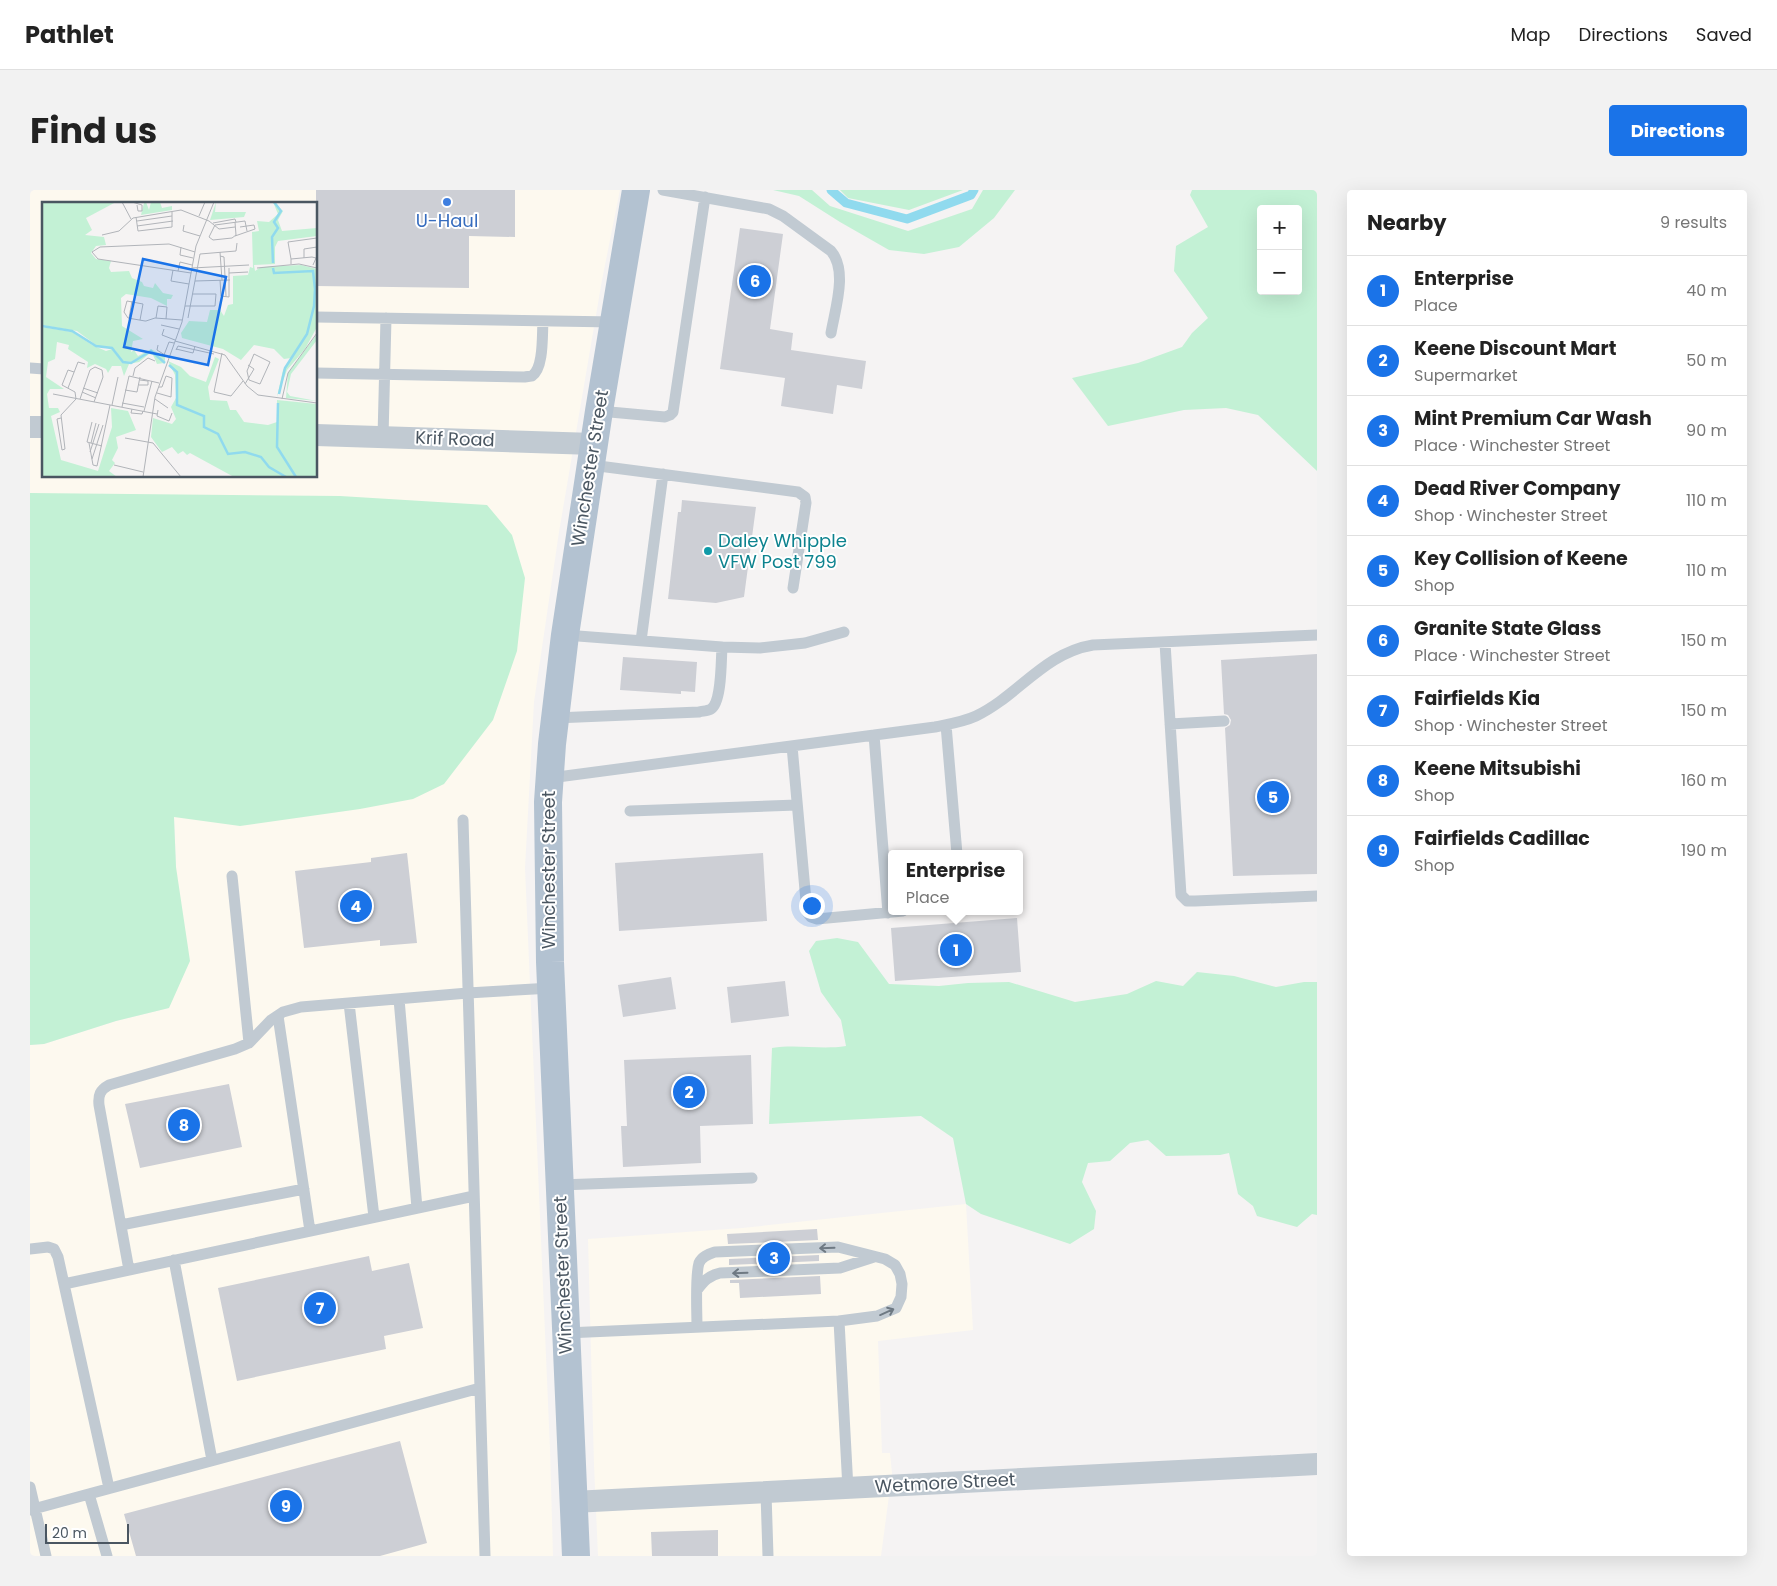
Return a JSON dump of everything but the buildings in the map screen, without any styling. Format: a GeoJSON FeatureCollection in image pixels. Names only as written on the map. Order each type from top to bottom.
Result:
{"type":"FeatureCollection","features":[{"type":"Feature","properties":{"kind":"main road","name":"Winchester Street"},"geometry":{"type":"LineString","coordinates":[[576,1556],[551,988],[549,778],[565,635],[599,411],[636,190]]}},
{"type":"Feature","properties":{"kind":"street","name":"Krif Road"},"geometry":{"type":"LineString","coordinates":[[318,435],[383,437],[592,455]]}},
{"type":"Feature","properties":{"kind":"street","name":"Wetmore Street"},"geometry":{"type":"LineString","coordinates":[[573,1502],[1317,1464]]}},
{"type":"Feature","properties":{"kind":"lane"},"geometry":{"type":"LineString","coordinates":[[663,190],[769,209],[783,216],[831,251],[837,258],[840,276],[830,333]]}},
{"type":"Feature","properties":{"kind":"lane"},"geometry":{"type":"LineString","coordinates":[[599,411],[665,416],[673,412],[705,197]]}},
{"type":"Feature","properties":{"kind":"lane"},"geometry":{"type":"LineString","coordinates":[[318,317],[614,322]]}},
{"type":"Feature","properties":{"kind":"lane"},"geometry":{"type":"LineString","coordinates":[[383,437],[386,318]]}},
{"type":"Feature","properties":{"kind":"lane"},"geometry":{"type":"LineString","coordinates":[[318,373],[532,376],[540,362],[543,321]]}},
{"type":"Feature","properties":{"kind":"lane"},"geometry":{"type":"LineString","coordinates":[[592,455],[663,474],[798,492],[805,497],[806,508],[793,588]]}},
{"type":"Feature","properties":{"kind":"lane"},"geometry":{"type":"LineString","coordinates":[[641,641],[663,474]]}},
{"type":"Feature","properties":{"kind":"lane"},"geometry":{"type":"LineString","coordinates":[[565,635],[722,647],[760,648],[805,643],[844,632]]}},
{"type":"Feature","properties":{"kind":"lane"},"geometry":{"type":"LineString","coordinates":[[549,778],[946,725],[976,716],[1063,654],[1077,648],[1093,645],[1317,635]]}},
{"type":"Feature","properties":{"kind":"lane"},"geometry":{"type":"LineString","coordinates":[[1165,643],[1181,895],[1187,901],[1317,896]]}},
{"type":"Feature","properties":{"kind":"lane"},"geometry":{"type":"LineString","coordinates":[[555,718],[710,710],[716,704],[719,695],[722,647]]}},
{"type":"Feature","properties":{"kind":"lane"},"geometry":{"type":"LineString","coordinates":[[1170,724],[1224,721]]}},
{"type":"Feature","properties":{"kind":"lane"},"geometry":{"type":"LineString","coordinates":[[946,725],[957,850]]}},
{"type":"Feature","properties":{"kind":"lane"},"geometry":{"type":"LineString","coordinates":[[792,746],[807,912],[811,917],[817,919],[888,913],[874,735]]}},
{"type":"Feature","properties":{"kind":"lane"},"geometry":{"type":"LineString","coordinates":[[630,811],[797,805]]}},
{"type":"Feature","properties":{"kind":"lane"},"geometry":{"type":"LineString","coordinates":[[463,820],[485,1556]]}},
{"type":"Feature","properties":{"kind":"lane"},"geometry":{"type":"LineString","coordinates":[[232,876],[249,1043]]}},
{"type":"Feature","properties":{"kind":"lane"},"geometry":{"type":"LineString","coordinates":[[129,1270],[98,1105],[98,1095],[103,1089],[110,1085],[235,1049],[249,1043],[271,1020],[283,1012],[301,1007],[551,988]]}},
{"type":"Feature","properties":{"kind":"lane"},"geometry":{"type":"LineString","coordinates":[[399,999],[417,1208]]}},
{"type":"Feature","properties":{"kind":"lane"},"geometry":{"type":"LineString","coordinates":[[349,1003],[374,1217]]}},
{"type":"Feature","properties":{"kind":"lane"},"geometry":{"type":"LineString","coordinates":[[278,1016],[310,1231]]}},
{"type":"Feature","properties":{"kind":"lane"},"geometry":{"type":"LineString","coordinates":[[560,1185],[752,1178]]}},
{"type":"Feature","properties":{"kind":"lane"},"geometry":{"type":"LineString","coordinates":[[120,1225],[304,1190]]}},
{"type":"Feature","properties":{"kind":"lane"},"geometry":{"type":"LineString","coordinates":[[64,1284],[474,1196]]}},
{"type":"Feature","properties":{"kind":"lane"},"geometry":{"type":"LineString","coordinates":[[30,1248],[48,1247],[54,1249],[58,1257],[109,1488]]}},
{"type":"Feature","properties":{"kind":"lane"},"geometry":{"type":"LineString","coordinates":[[566,1333],[697,1328],[839,1321],[877,1316],[896,1308],[901,1297],[902,1284],[900,1274],[894,1265],[885,1259],[838,1247],[715,1252],[705,1256],[699,1263],[697,1328]]}},
{"type":"Feature","properties":{"kind":"lane"},"geometry":{"type":"LineString","coordinates":[[697,1290],[705,1279],[711,1275],[840,1268],[874,1257]]}},
{"type":"Feature","properties":{"kind":"lane"},"geometry":{"type":"LineString","coordinates":[[174,1260],[212,1460]]}},
{"type":"Feature","properties":{"kind":"lane"},"geometry":{"type":"LineString","coordinates":[[839,1321],[848,1489]]}},
{"type":"Feature","properties":{"kind":"lane"},"geometry":{"type":"LineString","coordinates":[[32,1509],[480,1388]]}},
{"type":"Feature","properties":{"kind":"lane"},"geometry":{"type":"LineString","coordinates":[[30,1487],[32,1509],[46,1556]]}},
{"type":"Feature","properties":{"kind":"lane"},"geometry":{"type":"LineString","coordinates":[[766,1493],[768,1556]]}},
{"type":"Feature","properties":{"kind":"lane"},"geometry":{"type":"LineString","coordinates":[[89,1494],[107,1556]]}},
{"type":"Feature","properties":{"kind":"shaded area"},"geometry":{"type":"Polygon","coordinates":[[[30,190],[620,190],[602,280],[559,532],[534,702],[525,868],[553,1556],[30,1556],[30,1045],[44,1044],[116,1021],[169,1008],[176,867],[174,817],[30,847],[30,190]]]}},
{"type":"Feature","properties":{"kind":"shaded area"},"geometry":{"type":"Polygon","coordinates":[[[966,1204],[973,1330],[878,1341],[882,1453],[890,1453],[892,1473],[881,1556],[598,1556],[588,1239],[742,1228],[966,1204]]]}},
{"type":"Feature","properties":{"kind":"green space"},"geometry":{"type":"Polygon","coordinates":[[[773,190],[812,190],[830,206],[908,231],[972,209],[983,190],[1015,190],[994,218],[959,247],[924,254],[889,250],[799,196],[773,190]]]}},
{"type":"Feature","properties":{"kind":"green space"},"geometry":{"type":"Polygon","coordinates":[[[840,190],[963,190],[909,210],[848,198],[840,190]]]}},
{"type":"Feature","properties":{"kind":"green space"},"geometry":{"type":"Polygon","coordinates":[[[1192,190],[1317,190],[1317,471],[1258,415],[1226,408],[1184,410],[1108,426],[1072,378],[1138,363],[1182,347],[1192,333],[1208,318],[1174,271],[1176,246],[1208,227],[1190,195],[1192,190]]]}},
{"type":"Feature","properties":{"kind":"green space"},"geometry":{"type":"Polygon","coordinates":[[[30,493],[340,496],[487,505],[512,535],[525,578],[517,651],[493,720],[444,784],[413,799],[360,809],[240,826],[174,817],[176,867],[190,961],[169,1008],[116,1021],[44,1044],[30,1045],[30,493]]]}},
{"type":"Feature","properties":{"kind":"green space"},"geometry":{"type":"Polygon","coordinates":[[[837,938],[858,942],[889,984],[939,986],[1009,982],[1075,1002],[1127,994],[1156,981],[1183,986],[1197,972],[1234,976],[1276,987],[1304,982],[1317,982],[1317,1215],[1312,1214],[1297,1227],[1257,1216],[1253,1206],[1238,1194],[1229,1153],[1220,1155],[1166,1156],[1148,1140],[1130,1143],[1110,1161],[1088,1163],[1082,1182],[1096,1211],[1094,1229],[1070,1244],[981,1214],[966,1204],[953,1138],[921,1116],[769,1124],[772,1048],[846,1046],[841,1020],[821,992],[809,951],[816,941],[837,938]]]}},
{"type":"Feature","properties":{"kind":"waterway"},"geometry":{"type":"LineString","coordinates":[[831,190],[846,203],[907,219],[971,195],[974,190]]}},
{"type":"Feature","properties":{"kind":"place","name":"U-Haul"},"geometry":{"type":"Point","coordinates":[447,202]}},
{"type":"Feature","properties":{"kind":"place","name":"Granite State Glass"},"geometry":{"type":"Point","coordinates":[755,281]}},
{"type":"Feature","properties":{"kind":"place","name":"Daley Whipple VFW Post 799"},"geometry":{"type":"Point","coordinates":[708,551]}},
{"type":"Feature","properties":{"kind":"place","name":"Key Collision of Keene"},"geometry":{"type":"Point","coordinates":[1273,797]}},
{"type":"Feature","properties":{"kind":"place","name":"Dead River Company"},"geometry":{"type":"Point","coordinates":[356,906]}},
{"type":"Feature","properties":{"kind":"place","name":"Enterprise"},"geometry":{"type":"Point","coordinates":[956,950]}},
{"type":"Feature","properties":{"kind":"place","name":"Keene Discount Mart"},"geometry":{"type":"Point","coordinates":[689,1092]}},
{"type":"Feature","properties":{"kind":"place","name":"Keene Mitsubishi"},"geometry":{"type":"Point","coordinates":[184,1125]}},
{"type":"Feature","properties":{"kind":"place","name":"Mint Premium Car Wash"},"geometry":{"type":"Point","coordinates":[774,1258]}},
{"type":"Feature","properties":{"kind":"place","name":"Fairfields Kia"},"geometry":{"type":"Point","coordinates":[320,1308]}},
{"type":"Feature","properties":{"kind":"place","name":"Fairfields Cadillac"},"geometry":{"type":"Point","coordinates":[286,1506]}}]}
